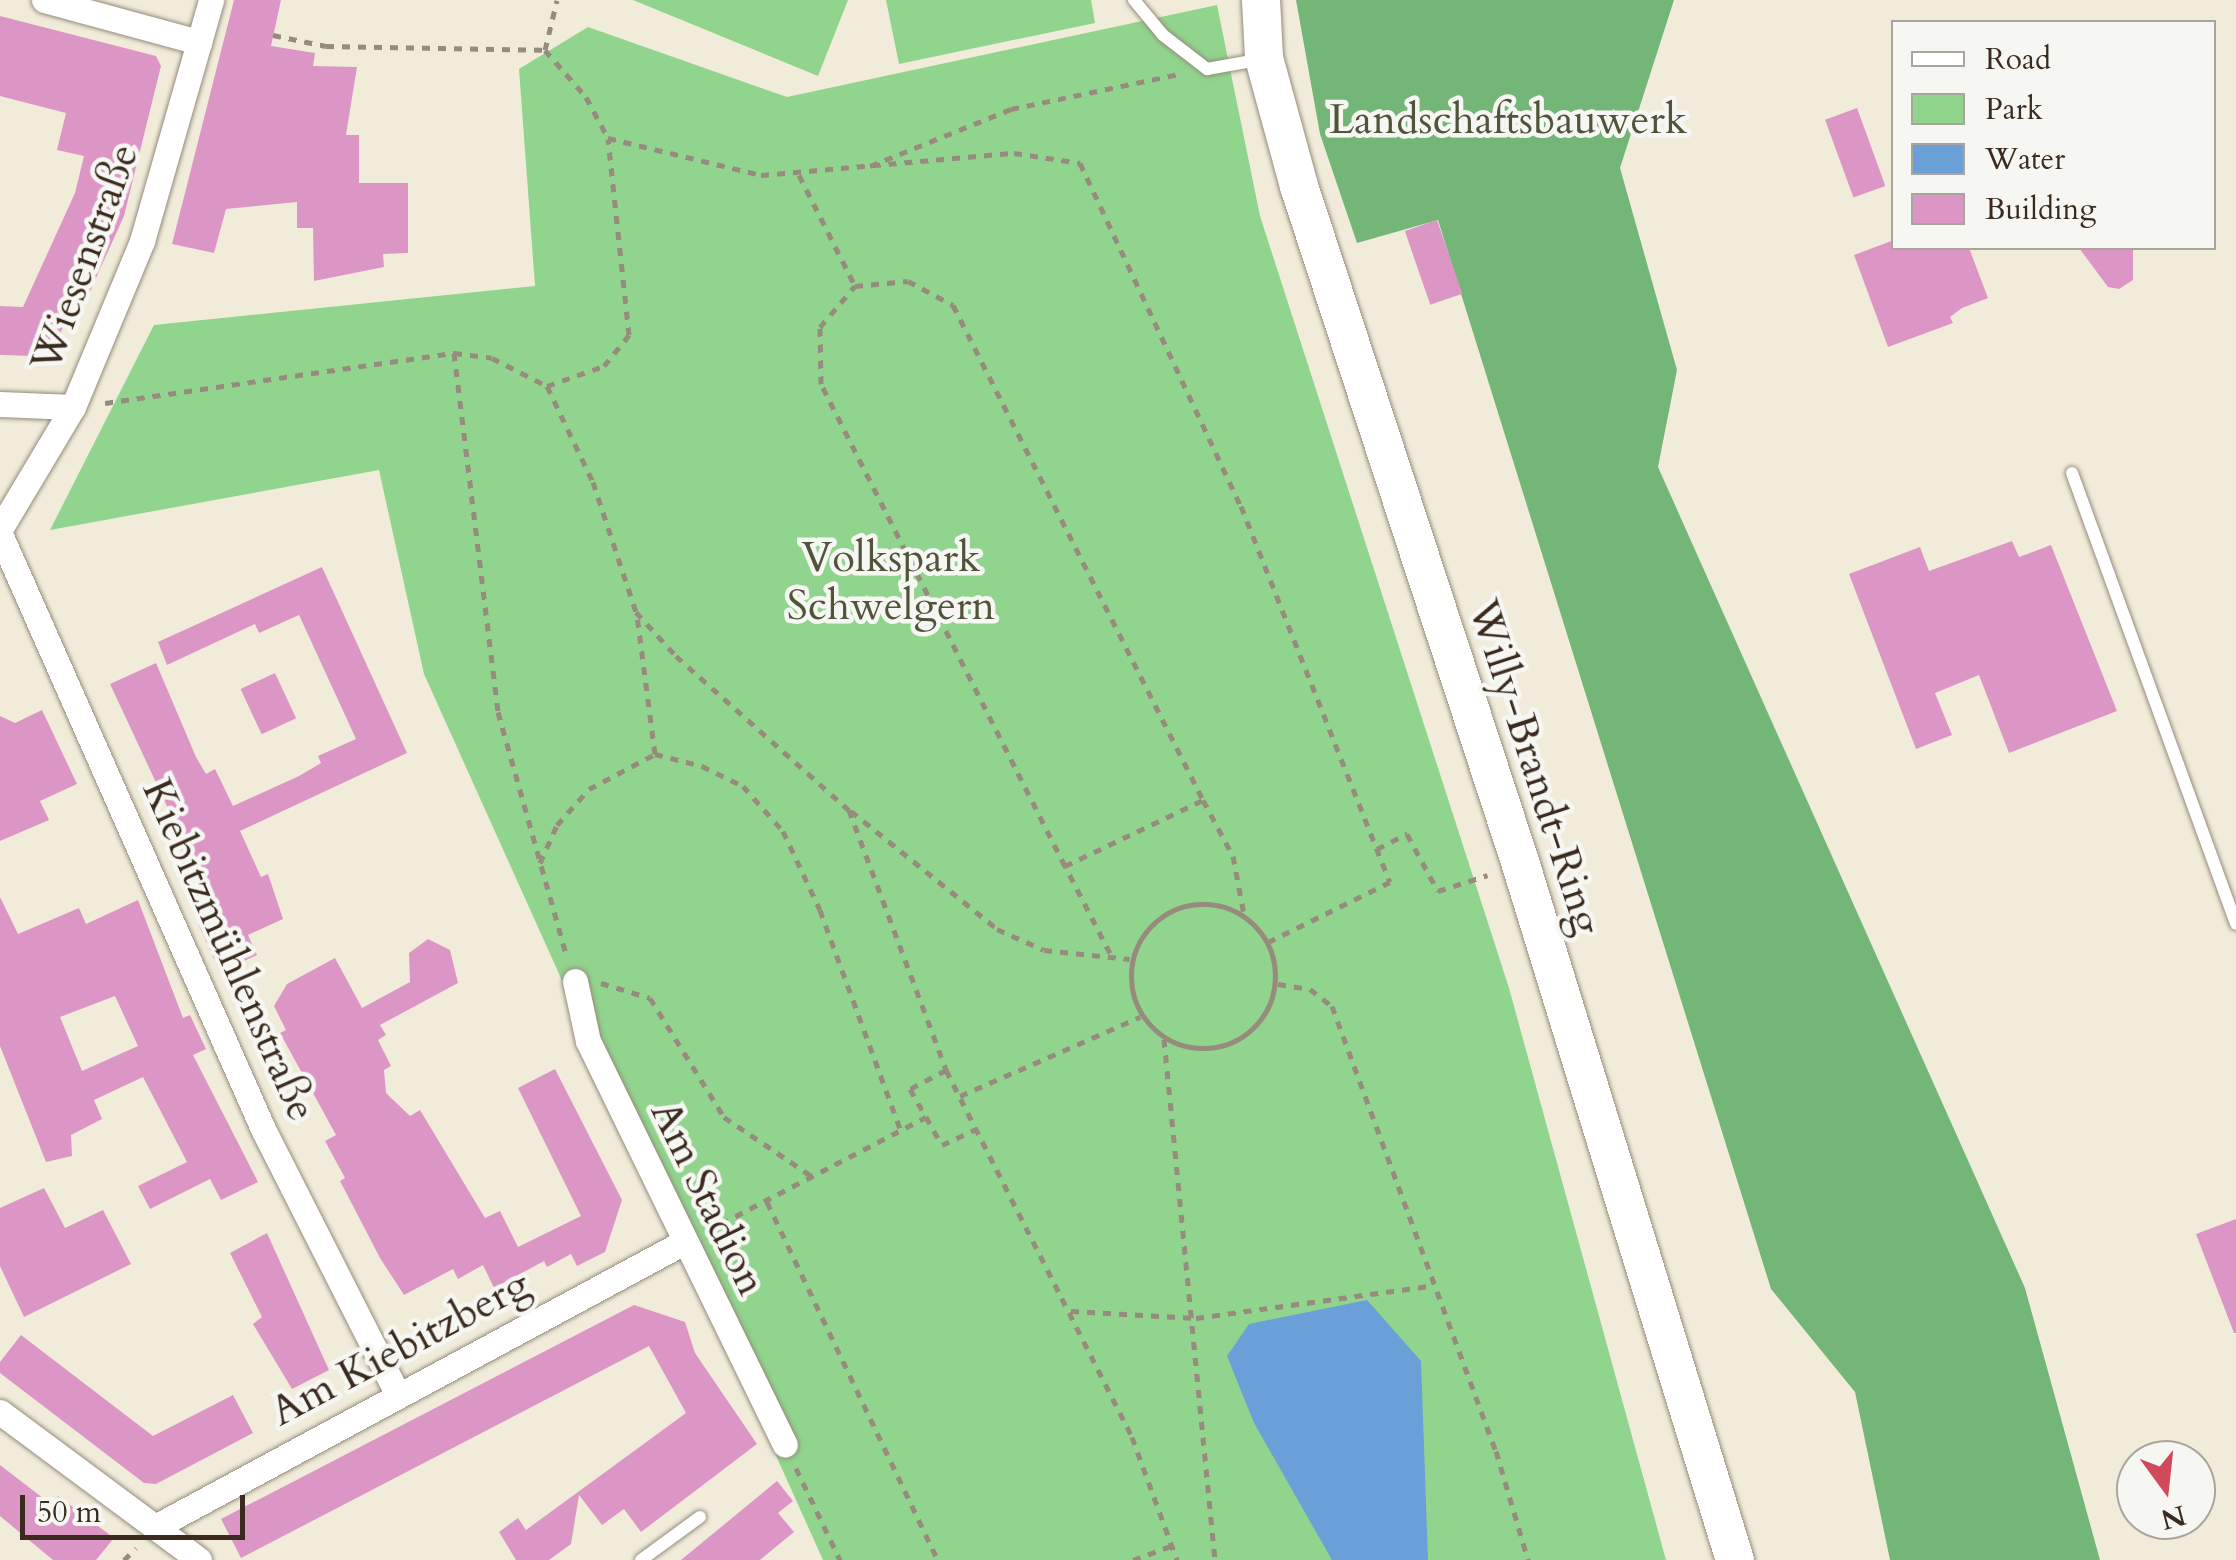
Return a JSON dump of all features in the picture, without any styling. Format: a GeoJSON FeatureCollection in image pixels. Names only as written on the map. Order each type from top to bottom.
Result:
{"type":"FeatureCollection","features":[{"type":"Feature","properties":{"kind":"main road","name":"Willy-Brandt-Ring"},"geometry":{"type":"LineString","coordinates":[[1261,0],[1264,58],[1354,361],[1521,865],[1735,1560]]}},
{"type":"Feature","properties":{"kind":"street"},"geometry":{"type":"LineString","coordinates":[[44,0],[200,42]]}},
{"type":"Feature","properties":{"kind":"street","name":"Wiesenstraße"},"geometry":{"type":"LineString","coordinates":[[0,532],[73,407],[142,241],[210,0]]}},
{"type":"Feature","properties":{"kind":"street"},"geometry":{"type":"LineString","coordinates":[[0,404],[73,407]]}},
{"type":"Feature","properties":{"kind":"street","name":"Kiebitzmühlenstraße"},"geometry":{"type":"LineString","coordinates":[[0,532],[263,1128],[396,1393]]}},
{"type":"Feature","properties":{"kind":"street","name":"Am Stadion"},"geometry":{"type":"LineString","coordinates":[[574,980],[588,1041],[785,1445]]}},
{"type":"Feature","properties":{"kind":"street","name":"Am Kiebitzberg"},"geometry":{"type":"LineString","coordinates":[[156,1527],[396,1393],[684,1242]]}},
{"type":"Feature","properties":{"kind":"street"},"geometry":{"type":"LineString","coordinates":[[0,1412],[199,1560]]}},
{"type":"Feature","properties":{"kind":"lane"},"geometry":{"type":"LineString","coordinates":[[1134,0],[1163,36],[1206,68],[1264,58]]}},
{"type":"Feature","properties":{"kind":"lane"},"geometry":{"type":"LineString","coordinates":[[2072,473],[2236,924]]}},
{"type":"Feature","properties":{"kind":"lane"},"geometry":{"type":"LineString","coordinates":[[642,1560],[700,1516]]}},
{"type":"Feature","properties":{"kind":"path"},"geometry":{"type":"LineString","coordinates":[[545,50],[557,0]]}},
{"type":"Feature","properties":{"kind":"path"},"geometry":{"type":"LineString","coordinates":[[273,35],[326,46],[545,50],[586,97],[608,138],[628,335],[604,366],[547,386]]}},
{"type":"Feature","properties":{"kind":"path"},"geometry":{"type":"LineString","coordinates":[[865,168],[1011,108],[1206,68]]}},
{"type":"Feature","properties":{"kind":"path"},"geometry":{"type":"LineString","coordinates":[[608,138],[761,176],[1014,153],[1080,163],[1241,506],[1390,882],[1270,941]]}},
{"type":"Feature","properties":{"kind":"path"},"geometry":{"type":"LineString","coordinates":[[799,174],[854,286]]}},
{"type":"Feature","properties":{"kind":"path"},"geometry":{"type":"LineString","coordinates":[[1110,953],[821,384],[820,327],[854,286],[908,280],[953,306],[1234,856],[1244,914]]}},
{"type":"Feature","properties":{"kind":"path"},"geometry":{"type":"LineString","coordinates":[[454,353],[498,712],[574,980],[650,998],[724,1117],[812,1177]]}},
{"type":"Feature","properties":{"kind":"path"},"geometry":{"type":"LineString","coordinates":[[73,407],[454,353],[492,358],[547,386],[593,482],[636,612],[655,754]]}},
{"type":"Feature","properties":{"kind":"path"},"geometry":{"type":"LineString","coordinates":[[636,612],[676,656],[849,810],[997,929],[1044,950],[1110,953],[1130,959]]}},
{"type":"Feature","properties":{"kind":"path"},"geometry":{"type":"LineString","coordinates":[[540,864],[557,825],[589,790],[655,754],[702,766],[743,786],[783,831],[820,910],[902,1134]]}},
{"type":"Feature","properties":{"kind":"path"},"geometry":{"type":"LineString","coordinates":[[1065,866],[1203,800]]}},
{"type":"Feature","properties":{"kind":"path"},"geometry":{"type":"LineString","coordinates":[[849,810],[946,1070],[1132,1437],[1177,1560]]}},
{"type":"Feature","properties":{"kind":"path"},"geometry":{"type":"LineString","coordinates":[[1377,849],[1408,834],[1438,892],[1521,865]]}},
{"type":"Feature","properties":{"kind":"path"},"geometry":{"type":"LineString","coordinates":[[1200,904],[1244,914],[1270,941],[1278,984],[1261,1024],[1214,1048],[1164,1039],[1140,1016],[1127,980],[1130,959],[1142,933],[1165,914],[1200,904]]}},
{"type":"Feature","properties":{"kind":"path"},"geometry":{"type":"LineString","coordinates":[[1278,984],[1310,989],[1332,1006],[1430,1286],[1496,1451],[1528,1560]]}},
{"type":"Feature","properties":{"kind":"path"},"geometry":{"type":"LineString","coordinates":[[960,1096],[1140,1016]]}},
{"type":"Feature","properties":{"kind":"path"},"geometry":{"type":"LineString","coordinates":[[1164,1039],[1196,1318],[1215,1560]]}},
{"type":"Feature","properties":{"kind":"path"},"geometry":{"type":"LineString","coordinates":[[946,1070],[910,1089],[942,1145],[976,1129]]}},
{"type":"Feature","properties":{"kind":"path"},"geometry":{"type":"LineString","coordinates":[[684,1242],[902,1134],[926,1117]]}},
{"type":"Feature","properties":{"kind":"path"},"geometry":{"type":"LineString","coordinates":[[767,1202],[938,1560]]}},
{"type":"Feature","properties":{"kind":"path"},"geometry":{"type":"LineString","coordinates":[[1070,1311],[1196,1318],[1430,1286]]}},
{"type":"Feature","properties":{"kind":"path"},"geometry":{"type":"LineString","coordinates":[[785,1445],[840,1560]]}},
{"type":"Feature","properties":{"kind":"path"},"geometry":{"type":"LineString","coordinates":[[1133,1560],[1171,1546]]}},
{"type":"Feature","properties":{"kind":"green space"},"geometry":{"type":"Polygon","coordinates":[[[633,0],[848,0],[818,76],[633,0]]]}},
{"type":"Feature","properties":{"kind":"green space"},"geometry":{"type":"Polygon","coordinates":[[[886,0],[1091,0],[1095,23],[899,64],[886,0]]]}},
{"type":"Feature","properties":{"kind":"green space","name":"Landschaftsbauwerk"},"geometry":{"type":"Polygon","coordinates":[[[1296,0],[1674,0],[1620,168],[1677,370],[1658,467],[2025,1288],[2100,1560],[1890,1560],[1855,1392],[1771,1289],[1438,220],[1357,243],[1320,134],[1296,0]]]}},
{"type":"Feature","properties":{"kind":"green space","name":"Volkspark Schwelgern"},"geometry":{"type":"Polygon","coordinates":[[[1217,5],[1260,216],[1509,988],[1666,1560],[823,1560],[424,674],[379,470],[50,530],[154,325],[535,286],[519,69],[588,27],[787,97],[1217,5]]]}},
{"type":"Feature","properties":{"kind":"water"},"geometry":{"type":"Polygon","coordinates":[[[1367,1300],[1421,1361],[1428,1560],[1332,1560],[1254,1423],[1227,1356],[1249,1324],[1367,1300]]]}},
{"type":"Feature","properties":{"kind":"building"},"geometry":{"type":"Polygon","coordinates":[[[234,0],[281,0],[271,46],[315,53],[313,66],[357,67],[346,135],[359,135],[359,183],[408,183],[408,253],[383,254],[384,267],[314,281],[313,228],[297,228],[297,202],[226,209],[214,253],[172,244],[234,0]]]}},
{"type":"Feature","properties":{"kind":"building"},"geometry":{"type":"Polygon","coordinates":[[[0,16],[156,56],[161,66],[124,216],[87,298],[80,294],[49,355],[0,355],[0,306],[23,307],[75,193],[84,156],[57,150],[66,113],[0,96],[0,16]]]}},
{"type":"Feature","properties":{"kind":"building"},"geometry":{"type":"Polygon","coordinates":[[[1857,108],[1885,186],[1853,198],[1825,120],[1857,108]]]}},
{"type":"Feature","properties":{"kind":"building"},"geometry":{"type":"Polygon","coordinates":[[[1437,220],[1462,294],[1430,305],[1405,231],[1437,220]]]}},
{"type":"Feature","properties":{"kind":"building"},"geometry":{"type":"Polygon","coordinates":[[[1891,241],[1891,250],[1970,250],[1988,298],[1962,308],[1950,317],[1953,323],[1888,347],[1854,255],[1891,241]]]}},
{"type":"Feature","properties":{"kind":"building"},"geometry":{"type":"Polygon","coordinates":[[[2080,250],[2133,250],[2133,280],[2119,289],[2108,287],[2080,250]]]}},
{"type":"Feature","properties":{"kind":"building"},"geometry":{"type":"Polygon","coordinates":[[[2012,541],[2019,557],[2051,545],[2117,711],[2009,753],[1979,675],[1935,693],[1952,735],[1916,749],[1849,574],[1920,547],[1929,571],[2012,541]]]}},
{"type":"Feature","properties":{"kind":"building"},"geometry":{"type":"Polygon","coordinates":[[[322,567],[407,753],[240,831],[261,877],[268,874],[283,919],[248,935],[257,955],[220,972],[198,924],[218,915],[177,842],[181,836],[110,684],[156,663],[196,757],[206,774],[215,769],[233,806],[299,776],[321,763],[318,756],[356,739],[299,615],[259,633],[255,624],[167,665],[158,642],[322,567]]]}},
{"type":"Feature","properties":{"kind":"building"},"geometry":{"type":"Polygon","coordinates":[[[275,673],[296,718],[262,734],[241,689],[275,673]]]}},
{"type":"Feature","properties":{"kind":"building"},"geometry":{"type":"Polygon","coordinates":[[[42,710],[77,784],[40,801],[49,820],[0,841],[0,716],[15,723],[42,710]]]}},
{"type":"Feature","properties":{"kind":"building"},"geometry":{"type":"Polygon","coordinates":[[[0,897],[18,934],[79,908],[86,924],[138,900],[183,1018],[190,1015],[206,1049],[193,1055],[258,1182],[221,1200],[210,1179],[150,1209],[138,1186],[187,1162],[143,1077],[94,1100],[102,1119],[71,1135],[72,1156],[46,1162],[0,1046],[0,897]],[[115,996],[60,1017],[82,1071],[138,1046],[115,996]]]}},
{"type":"Feature","properties":{"kind":"building"},"geometry":{"type":"Polygon","coordinates":[[[428,939],[450,950],[458,983],[380,1025],[386,1035],[378,1040],[391,1066],[384,1070],[386,1093],[410,1116],[420,1110],[485,1218],[500,1211],[518,1247],[581,1216],[518,1088],[555,1069],[622,1200],[605,1252],[577,1266],[571,1254],[547,1267],[544,1261],[494,1288],[483,1265],[458,1279],[453,1269],[404,1295],[380,1258],[340,1181],[345,1178],[325,1141],[336,1135],[280,1033],[286,1030],[274,1006],[287,984],[335,958],[362,1008],[410,982],[409,953],[428,939]]]}},
{"type":"Feature","properties":{"kind":"building"},"geometry":{"type":"Polygon","coordinates":[[[44,1188],[65,1228],[103,1210],[131,1264],[24,1317],[0,1266],[0,1208],[44,1188]]]}},
{"type":"Feature","properties":{"kind":"building"},"geometry":{"type":"Polygon","coordinates":[[[2236,1219],[2236,1333],[2234,1333],[2196,1234],[2236,1219]]]}},
{"type":"Feature","properties":{"kind":"building"},"geometry":{"type":"Polygon","coordinates":[[[267,1233],[329,1370],[292,1389],[253,1324],[262,1317],[230,1253],[267,1233]]]}},
{"type":"Feature","properties":{"kind":"building"},"geometry":{"type":"Polygon","coordinates":[[[634,1305],[685,1322],[695,1353],[757,1444],[641,1532],[624,1509],[602,1525],[579,1495],[571,1544],[549,1560],[516,1560],[499,1532],[518,1518],[526,1530],[686,1413],[649,1346],[241,1558],[221,1519],[634,1305]]]}},
{"type":"Feature","properties":{"kind":"building"},"geometry":{"type":"Polygon","coordinates":[[[21,1335],[153,1436],[233,1395],[253,1433],[156,1484],[144,1483],[0,1373],[0,1362],[21,1335]]]}},
{"type":"Feature","properties":{"kind":"building"},"geometry":{"type":"Polygon","coordinates":[[[0,1465],[52,1505],[58,1496],[114,1538],[96,1560],[53,1560],[0,1516],[0,1465]]]}},
{"type":"Feature","properties":{"kind":"building"},"geometry":{"type":"Polygon","coordinates":[[[777,1481],[793,1501],[778,1513],[794,1532],[760,1560],[681,1560],[777,1481]]]}}]}
